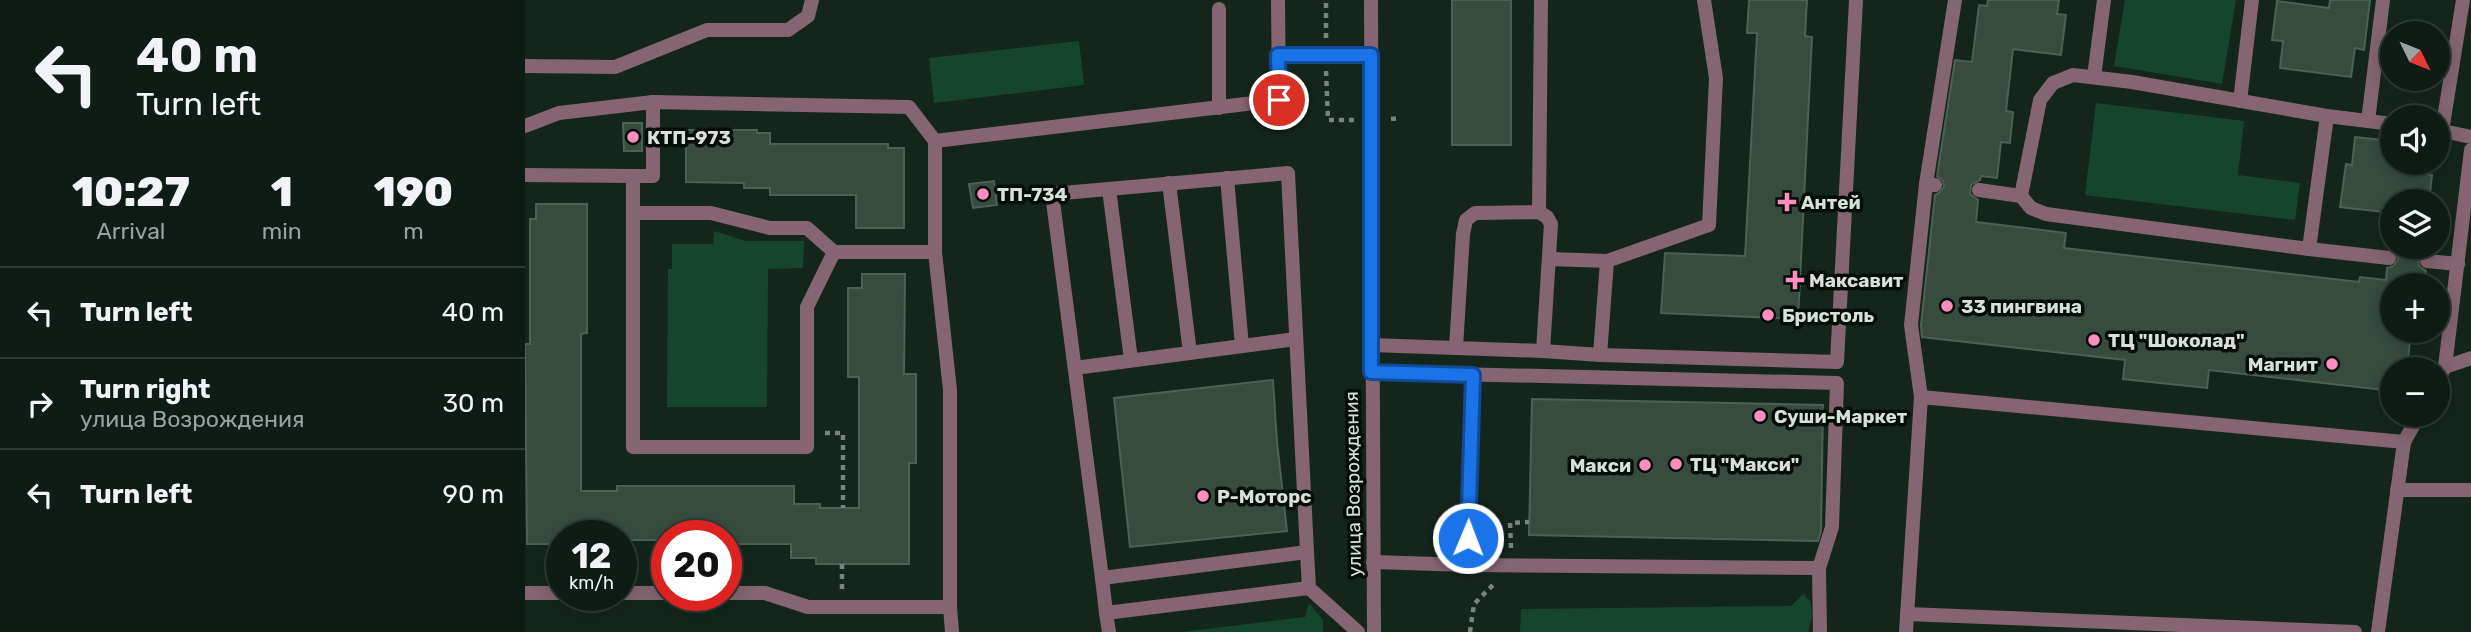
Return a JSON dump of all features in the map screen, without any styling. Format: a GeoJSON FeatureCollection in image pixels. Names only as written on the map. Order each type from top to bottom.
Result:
{"type":"FeatureCollection","features":[{"type":"Feature","properties":{"kind":"street"},"geometry":{"type":"LineString","coordinates":[[525,66],[615,67],[707,30],[788,30],[809,16],[812,0]]}},
{"type":"Feature","properties":{"kind":"street","name":"улица Возрождения"},"geometry":{"type":"LineString","coordinates":[[1370,0],[1374,632]]}},
{"type":"Feature","properties":{"kind":"street"},"geometry":{"type":"LineString","coordinates":[[1539,212],[1541,0]]}},
{"type":"Feature","properties":{"kind":"street"},"geometry":{"type":"LineString","coordinates":[[1550,259],[1608,261],[1709,225],[1716,78],[1704,0]]}},
{"type":"Feature","properties":{"kind":"street"},"geometry":{"type":"LineString","coordinates":[[1371,345],[1837,362],[1856,0]]}},
{"type":"Feature","properties":{"kind":"street"},"geometry":{"type":"LineString","coordinates":[[1906,632],[1921,397],[1911,325],[1955,0]]}},
{"type":"Feature","properties":{"kind":"street"},"geometry":{"type":"LineString","coordinates":[[2094,77],[2105,0]]}},
{"type":"Feature","properties":{"kind":"street"},"geometry":{"type":"LineString","coordinates":[[2240,101],[2252,0]]}},
{"type":"Feature","properties":{"kind":"street"},"geometry":{"type":"LineString","coordinates":[[2368,121],[2383,0]]}},
{"type":"Feature","properties":{"kind":"street"},"geometry":{"type":"LineString","coordinates":[[2444,105],[2463,0]]}},
{"type":"Feature","properties":{"kind":"street"},"geometry":{"type":"LineString","coordinates":[[935,141],[1279,100],[1278,1]]}},
{"type":"Feature","properties":{"kind":"street"},"geometry":{"type":"LineString","coordinates":[[1219,9],[1219,107]]}},
{"type":"Feature","properties":{"kind":"street"},"geometry":{"type":"LineString","coordinates":[[1278,55],[1371,55]]}},
{"type":"Feature","properties":{"kind":"street"},"geometry":{"type":"LineString","coordinates":[[2021,196],[2040,100],[2053,83],[2073,75],[2380,122]]}},
{"type":"Feature","properties":{"kind":"street"},"geometry":{"type":"LineString","coordinates":[[525,175],[653,176],[653,102]]}},
{"type":"Feature","properties":{"kind":"street"},"geometry":{"type":"LineString","coordinates":[[525,126],[559,113],[653,102],[909,107],[935,141],[935,252],[950,390],[952,632]]}},
{"type":"Feature","properties":{"kind":"street"},"geometry":{"type":"LineString","coordinates":[[2309,249],[2327,116]]}},
{"type":"Feature","properties":{"kind":"street"},"geometry":{"type":"LineString","coordinates":[[2450,132],[2471,136]]}},
{"type":"Feature","properties":{"kind":"street"},"geometry":{"type":"LineString","coordinates":[[2443,357],[2469,183],[2471,150]]}},
{"type":"Feature","properties":{"kind":"street"},"geometry":{"type":"LineString","coordinates":[[1109,632],[1052,194],[1288,173],[1309,588],[1358,632]]}},
{"type":"Feature","properties":{"kind":"street"},"geometry":{"type":"LineString","coordinates":[[633,176],[633,447],[807,447],[807,307],[834,252]]}},
{"type":"Feature","properties":{"kind":"street"},"geometry":{"type":"LineString","coordinates":[[1227,178],[1242,346]]}},
{"type":"Feature","properties":{"kind":"street"},"geometry":{"type":"LineString","coordinates":[[1169,183],[1190,353]]}},
{"type":"Feature","properties":{"kind":"street"},"geometry":{"type":"LineString","coordinates":[[1109,190],[1131,360]]}},
{"type":"Feature","properties":{"kind":"street"},"geometry":{"type":"LineString","coordinates":[[1979,190],[2021,196],[2031,208],[2046,214],[2380,257]]}},
{"type":"Feature","properties":{"kind":"street"},"geometry":{"type":"LineString","coordinates":[[1456,348],[1466,220],[1475,213],[1539,212],[1547,217],[1551,224],[1543,351]]}},
{"type":"Feature","properties":{"kind":"street"},"geometry":{"type":"LineString","coordinates":[[633,213],[711,213],[769,228],[807,228],[834,252],[935,252]]}},
{"type":"Feature","properties":{"kind":"street"},"geometry":{"type":"LineString","coordinates":[[1600,355],[1608,261]]}},
{"type":"Feature","properties":{"kind":"street"},"geometry":{"type":"LineString","coordinates":[[2427,261],[2458,264]]}},
{"type":"Feature","properties":{"kind":"street"},"geometry":{"type":"LineString","coordinates":[[1075,368],[1296,339]]}},
{"type":"Feature","properties":{"kind":"street"},"geometry":{"type":"LineString","coordinates":[[2450,368],[2471,358]]}},
{"type":"Feature","properties":{"kind":"street"},"geometry":{"type":"LineString","coordinates":[[1371,372],[1836,383],[1832,527],[1819,568],[1820,632]]}},
{"type":"Feature","properties":{"kind":"street"},"geometry":{"type":"LineString","coordinates":[[1468,565],[1473,375]]}},
{"type":"Feature","properties":{"kind":"street"},"geometry":{"type":"LineString","coordinates":[[1921,397],[2404,442]]}},
{"type":"Feature","properties":{"kind":"street"},"geometry":{"type":"LineString","coordinates":[[2378,632],[2404,442],[2412,427]]}},
{"type":"Feature","properties":{"kind":"street"},"geometry":{"type":"LineString","coordinates":[[2397,490],[2471,490]]}},
{"type":"Feature","properties":{"kind":"street"},"geometry":{"type":"LineString","coordinates":[[1103,578],[1307,552]]}},
{"type":"Feature","properties":{"kind":"street"},"geometry":{"type":"LineString","coordinates":[[1373,562],[1819,568]]}},
{"type":"Feature","properties":{"kind":"street"},"geometry":{"type":"LineString","coordinates":[[1106,613],[1309,588]]}},
{"type":"Feature","properties":{"kind":"street"},"geometry":{"type":"LineString","coordinates":[[525,593],[546,593]]}},
{"type":"Feature","properties":{"kind":"street"},"geometry":{"type":"LineString","coordinates":[[742,593],[765,593],[808,607],[950,607]]}},
{"type":"Feature","properties":{"kind":"street"},"geometry":{"type":"LineString","coordinates":[[1907,614],[2355,632]]}},
{"type":"Feature","properties":{"kind":"path"},"geometry":{"type":"LineString","coordinates":[[1327,0],[1328,120],[1401,118]]}},
{"type":"Feature","properties":{"kind":"path"},"geometry":{"type":"LineString","coordinates":[[807,433],[843,433],[843,508]]}},
{"type":"Feature","properties":{"kind":"green space"},"geometry":{"type":"Polygon","coordinates":[[[2125,0],[2236,0],[2222,84],[2114,66],[2125,0]]]}},
{"type":"Feature","properties":{"kind":"green space"},"geometry":{"type":"Polygon","coordinates":[[[1079,41],[1084,85],[934,103],[929,58],[1079,41]]]}},
{"type":"Feature","properties":{"kind":"green space"},"geometry":{"type":"Polygon","coordinates":[[[2096,103],[2244,121],[2238,175],[2300,183],[2295,220],[2085,195],[2096,103]]]}},
{"type":"Feature","properties":{"kind":"green space"},"geometry":{"type":"Polygon","coordinates":[[[714,231],[746,241],[804,241],[803,268],[768,269],[767,407],[667,407],[668,269],[672,269],[672,244],[713,244],[714,231]]]}},
{"type":"Feature","properties":{"kind":"green space"},"geometry":{"type":"Polygon","coordinates":[[[1803,594],[1811,602],[1812,616],[1808,632],[1520,632],[1521,609],[1791,606],[1803,594]]]}},
{"type":"Feature","properties":{"kind":"green space"},"geometry":{"type":"Polygon","coordinates":[[[1309,603],[1323,620],[1323,632],[1182,632],[1305,617],[1309,603]]]}},
{"type":"Feature","properties":{"kind":"building"},"geometry":{"type":"Polygon","coordinates":[[[1452,0],[1511,0],[1511,145],[1452,145],[1452,0]]]}},
{"type":"Feature","properties":{"kind":"building"},"geometry":{"type":"Polygon","coordinates":[[[1749,0],[1807,0],[1805,36],[1812,37],[1798,319],[1661,313],[1665,253],[1745,256],[1757,33],[1747,33],[1749,0]]]}},
{"type":"Feature","properties":{"kind":"building"},"geometry":{"type":"Polygon","coordinates":[[[1988,0],[2059,0],[2057,14],[2066,15],[2061,55],[2013,49],[2006,111],[2013,112],[2010,143],[2001,142],[1997,178],[1981,176],[1980,180],[1971,185],[1970,194],[1978,200],[1976,222],[2066,233],[2064,248],[2359,282],[2360,277],[2380,279],[2380,343],[2410,343],[2408,357],[2380,357],[2380,390],[2209,370],[2207,388],[2123,379],[2125,360],[1922,337],[1935,195],[1944,187],[1943,181],[1937,176],[1955,60],[1972,62],[1979,5],[1987,6],[1988,0]]]}},
{"type":"Feature","properties":{"kind":"building"},"geometry":{"type":"Polygon","coordinates":[[[2330,0],[2370,0],[2364,50],[2355,48],[2351,77],[2280,68],[2283,41],[2272,40],[2277,1],[2329,8],[2330,0]]]}},
{"type":"Feature","properties":{"kind":"building","name":"КТП-973"},"geometry":{"type":"Polygon","coordinates":[[[623,123],[642,123],[642,151],[624,151],[623,123]]]}},
{"type":"Feature","properties":{"kind":"building"},"geometry":{"type":"Polygon","coordinates":[[[686,130],[757,130],[757,133],[770,133],[770,144],[888,144],[888,148],[904,148],[904,228],[856,228],[856,195],[770,195],[770,188],[744,188],[744,183],[686,182],[686,130]]]}},
{"type":"Feature","properties":{"kind":"building"},"geometry":{"type":"Polygon","coordinates":[[[2355,137],[2380,140],[2380,175],[2432,175],[2430,189],[2380,189],[2380,212],[2340,207],[2346,164],[2352,165],[2355,137]]]}},
{"type":"Feature","properties":{"kind":"building","name":"ТП-734"},"geometry":{"type":"Polygon","coordinates":[[[994,181],[997,205],[973,208],[969,184],[994,181]]]}},
{"type":"Feature","properties":{"kind":"building"},"geometry":{"type":"Polygon","coordinates":[[[536,204],[587,204],[587,333],[581,334],[581,491],[617,491],[617,486],[794,486],[794,504],[820,504],[820,508],[859,508],[859,377],[848,377],[848,288],[862,288],[862,274],[905,274],[904,374],[916,374],[916,463],[909,463],[909,564],[816,564],[816,558],[791,558],[791,544],[742,544],[742,520],[651,520],[651,540],[637,540],[637,520],[546,520],[546,544],[527,544],[525,344],[530,344],[530,219],[536,219],[536,204]]]}},
{"type":"Feature","properties":{"kind":"building"},"geometry":{"type":"Polygon","coordinates":[[[2398,259],[2418,259],[2419,266],[2426,271],[2387,273],[2387,268],[2393,266],[2398,259]]]}},
{"type":"Feature","properties":{"kind":"building","name":"Р-Моторс"},"geometry":{"type":"Polygon","coordinates":[[[1273,380],[1287,531],[1130,547],[1114,398],[1273,380]]]}},
{"type":"Feature","properties":{"kind":"building","name":"ТЦ \"Макси\""},"geometry":{"type":"Polygon","coordinates":[[[1532,399],[1823,405],[1821,531],[1818,541],[1529,535],[1532,399]]]}},
{"type":"Feature","properties":{"kind":"place","name":"КТП-973"},"geometry":{"type":"Point","coordinates":[633,137]}},
{"type":"Feature","properties":{"kind":"place","name":"ТП-734"},"geometry":{"type":"Point","coordinates":[983,194]}},
{"type":"Feature","properties":{"kind":"place","name":"Антей"},"geometry":{"type":"Point","coordinates":[1787,202]}},
{"type":"Feature","properties":{"kind":"place","name":"Максавит"},"geometry":{"type":"Point","coordinates":[1795,280]}},
{"type":"Feature","properties":{"kind":"place","name":"33 пингвина"},"geometry":{"type":"Point","coordinates":[1947,306]}},
{"type":"Feature","properties":{"kind":"place","name":"Бристоль"},"geometry":{"type":"Point","coordinates":[1768,315]}},
{"type":"Feature","properties":{"kind":"place","name":"ТЦ \"Шоколад\""},"geometry":{"type":"Point","coordinates":[2094,340]}},
{"type":"Feature","properties":{"kind":"place","name":"Магнит"},"geometry":{"type":"Point","coordinates":[2332,364]}},
{"type":"Feature","properties":{"kind":"place","name":"Суши-Маркет"},"geometry":{"type":"Point","coordinates":[1760,416]}},
{"type":"Feature","properties":{"kind":"place","name":"ТЦ \"Макси\""},"geometry":{"type":"Point","coordinates":[1676,464]}},
{"type":"Feature","properties":{"kind":"place","name":"Макси"},"geometry":{"type":"Point","coordinates":[1645,465]}},
{"type":"Feature","properties":{"kind":"place","name":"Р-Моторс"},"geometry":{"type":"Point","coordinates":[1203,496]}},
{"type":"Feature","properties":{"kind":"route"},"geometry":{"type":"LineString","coordinates":[[1279,100],[1278,55],[1371,55],[1371,372],[1473,375],[1468,538]]}}]}
